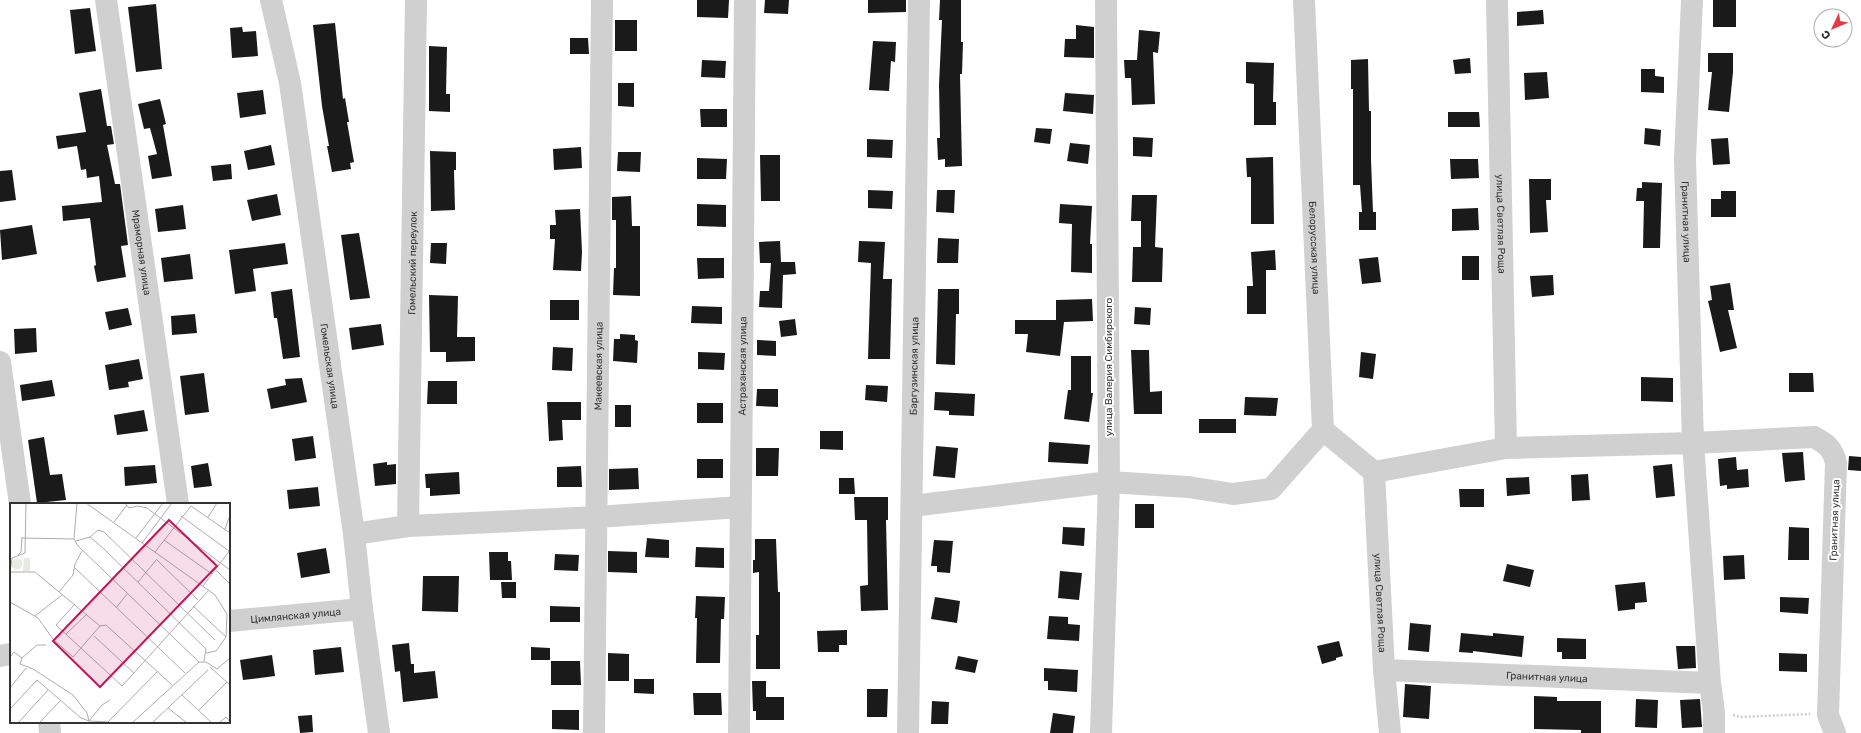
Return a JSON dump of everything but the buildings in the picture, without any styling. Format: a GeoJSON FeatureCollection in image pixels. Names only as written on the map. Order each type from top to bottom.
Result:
{"type":"FeatureCollection","features":[{"type":"Feature","properties":{"kind":"street","name":"Мраморная улица"},"geometry":{"type":"LineString","coordinates":[[106,0],[178,503]]}},
{"type":"Feature","properties":{"kind":"street","name":"Гомельская улица"},"geometry":{"type":"LineString","coordinates":[[272,0],[290,83],[354,534],[362,609],[379,733]]}},
{"type":"Feature","properties":{"kind":"street","name":"Гомельский переулок"},"geometry":{"type":"LineString","coordinates":[[408,526],[416,0]]}},
{"type":"Feature","properties":{"kind":"street","name":"Макеевская улица"},"geometry":{"type":"LineString","coordinates":[[594,733],[602,0]]}},
{"type":"Feature","properties":{"kind":"street","name":"Астраханская улица"},"geometry":{"type":"LineString","coordinates":[[739,733],[745,0]]}},
{"type":"Feature","properties":{"kind":"street","name":"Баргузинская улица"},"geometry":{"type":"LineString","coordinates":[[908,733],[919,0]]}},
{"type":"Feature","properties":{"kind":"street","name":"улица Валерия Симбирского"},"geometry":{"type":"LineString","coordinates":[[1101,733],[1109,482],[1106,0]]}},
{"type":"Feature","properties":{"kind":"street","name":"Белорусская улица"},"geometry":{"type":"LineString","coordinates":[[1304,0],[1323,430]]}},
{"type":"Feature","properties":{"kind":"street","name":"улица Светлая Роща"},"geometry":{"type":"LineString","coordinates":[[1497,0],[1506,448]]}},
{"type":"Feature","properties":{"kind":"street","name":"Гранитная улица"},"geometry":{"type":"LineString","coordinates":[[1692,0],[1686,159],[1693,443],[1714,722]]}},
{"type":"Feature","properties":{"kind":"street"},"geometry":{"type":"LineString","coordinates":[[0,362],[20,503]]}},
{"type":"Feature","properties":{"kind":"street"},"geometry":{"type":"LineString","coordinates":[[912,506],[1109,482],[1188,487],[1233,494],[1271,489],[1323,430],[1374,472]]}},
{"type":"Feature","properties":{"kind":"street","name":"Гранитная улица"},"geometry":{"type":"LineString","coordinates":[[1374,472],[1506,448],[1693,443],[1814,437],[1826,444],[1834,452],[1836,463],[1832,724]]}},
{"type":"Feature","properties":{"kind":"street","name":"улица Светлая Роща"},"geometry":{"type":"LineString","coordinates":[[1374,472],[1384,670],[1390,733]]}},
{"type":"Feature","properties":{"kind":"street"},"geometry":{"type":"LineString","coordinates":[[354,534],[408,526],[597,517],[740,507]]}},
{"type":"Feature","properties":{"kind":"street","name":"Цимлянская улица"},"geometry":{"type":"LineString","coordinates":[[230,621],[362,609]]}},
{"type":"Feature","properties":{"kind":"street"},"geometry":{"type":"LineString","coordinates":[[0,656],[10,654]]}},
{"type":"Feature","properties":{"kind":"street","name":"Гранитная улица"},"geometry":{"type":"LineString","coordinates":[[1384,670],[1710,683]]}},
{"type":"Feature","properties":{"kind":"street"},"geometry":{"type":"LineString","coordinates":[[49,723],[50,733]]}},
{"type":"Feature","properties":{"kind":"path"},"geometry":{"type":"LineString","coordinates":[[1714,722],[1740,716],[1803,714],[1832,724]]}}]}
